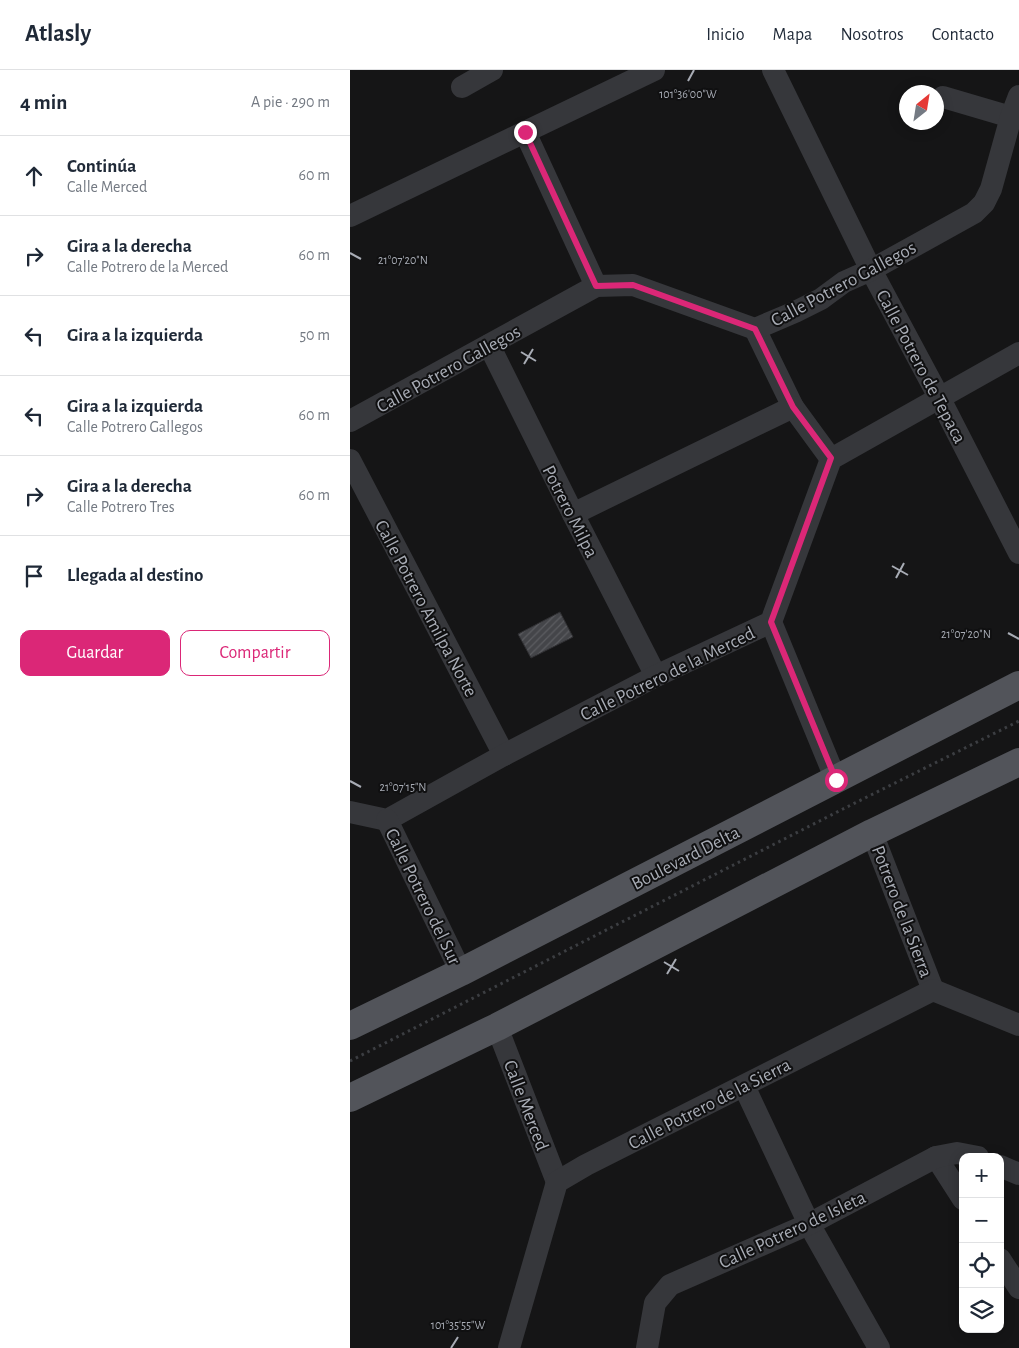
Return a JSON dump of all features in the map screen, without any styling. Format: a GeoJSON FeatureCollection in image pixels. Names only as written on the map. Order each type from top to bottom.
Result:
{"type":"FeatureCollection","features":[{"type":"Feature","properties":{"kind":"main road","name":"Boulevard Delta"},"geometry":{"type":"LineString","coordinates":[[350,1026],[461,972],[1019,686]]}},
{"type":"Feature","properties":{"kind":"main road"},"geometry":{"type":"LineString","coordinates":[[350,1098],[497,1027],[872,832],[1019,762]]}},
{"type":"Feature","properties":{"kind":"street"},"geometry":{"type":"LineString","coordinates":[[462,87],[492,70]]}},
{"type":"Feature","properties":{"kind":"street"},"geometry":{"type":"LineString","coordinates":[[350,216],[654,70]]}},
{"type":"Feature","properties":{"kind":"street","name":"Calle Potrero de Tepaca"},"geometry":{"type":"LineString","coordinates":[[773,70],[871,270],[1019,553]]}},
{"type":"Feature","properties":{"kind":"street","name":"Calle Potrero Gallegos"},"geometry":{"type":"LineString","coordinates":[[350,421],[596,286],[633,285],[755,329],[796,312],[844,282],[871,270],[974,213],[984,203],[991,188],[1011,117],[1019,96]]}},
{"type":"Feature","properties":{"kind":"street"},"geometry":{"type":"LineString","coordinates":[[944,97],[1011,117]]}},
{"type":"Feature","properties":{"kind":"street"},"geometry":{"type":"LineString","coordinates":[[525,132],[596,286]]}},
{"type":"Feature","properties":{"kind":"street"},"geometry":{"type":"LineString","coordinates":[[755,329],[793,407],[831,458],[940,399],[1019,353]]}},
{"type":"Feature","properties":{"kind":"street","name":"Potrero Milpa"},"geometry":{"type":"LineString","coordinates":[[489,345],[656,676]]}},
{"type":"Feature","properties":{"kind":"street"},"geometry":{"type":"LineString","coordinates":[[573,514],[793,407]]}},
{"type":"Feature","properties":{"kind":"street","name":"Calle Potrero de la Merced"},"geometry":{"type":"LineString","coordinates":[[387,820],[504,755],[656,676],[771,622],[831,458]]}},
{"type":"Feature","properties":{"kind":"street","name":"Calle Potrero Amilpa Norte"},"geometry":{"type":"LineString","coordinates":[[350,460],[504,755]]}},
{"type":"Feature","properties":{"kind":"street"},"geometry":{"type":"LineString","coordinates":[[771,622],[836,780]]}},
{"type":"Feature","properties":{"kind":"street"},"geometry":{"type":"LineString","coordinates":[[350,812],[387,820]]}},
{"type":"Feature","properties":{"kind":"street","name":"Calle Potrero del Sur"},"geometry":{"type":"LineString","coordinates":[[387,820],[461,972]]}},
{"type":"Feature","properties":{"kind":"street","name":"Potrero de la Sierra"},"geometry":{"type":"LineString","coordinates":[[872,832],[933,990]]}},
{"type":"Feature","properties":{"kind":"street"},"geometry":{"type":"LineString","coordinates":[[933,990],[1019,1025]]}},
{"type":"Feature","properties":{"kind":"street","name":"Calle Potrero de la Sierra"},"geometry":{"type":"LineString","coordinates":[[557,1182],[586,1165],[933,990]]}},
{"type":"Feature","properties":{"kind":"street","name":"Calle Merced"},"geometry":{"type":"LineString","coordinates":[[497,1027],[557,1182]]}},
{"type":"Feature","properties":{"kind":"street"},"geometry":{"type":"LineString","coordinates":[[744,1086],[809,1224],[879,1348]]}},
{"type":"Feature","properties":{"kind":"street","name":"Calle Potrero de Isleta"},"geometry":{"type":"LineString","coordinates":[[647,1348],[655,1303],[670,1285],[809,1224],[936,1157],[959,1153]]}},
{"type":"Feature","properties":{"kind":"street"},"geometry":{"type":"LineString","coordinates":[[936,1157],[962,1198]]}},
{"type":"Feature","properties":{"kind":"street"},"geometry":{"type":"LineString","coordinates":[[1004,1168],[1019,1174]]}},
{"type":"Feature","properties":{"kind":"street"},"geometry":{"type":"LineString","coordinates":[[509,1348],[557,1182]]}},
{"type":"Feature","properties":{"kind":"street"},"geometry":{"type":"LineString","coordinates":[[1004,1265],[1019,1288]]}},
{"type":"Feature","properties":{"kind":"path"},"geometry":{"type":"LineString","coordinates":[[350,1061],[1019,721]]}},
{"type":"Feature","properties":{"kind":"building"},"geometry":{"type":"Polygon","coordinates":[[[560,612],[573,637],[531,658],[518,634],[560,612]]]}},
{"type":"Feature","properties":{"kind":"route"},"geometry":{"type":"LineString","coordinates":[[525,132],[596,286],[633,285],[755,329],[793,407],[831,458],[771,622],[836,780]]}}]}
